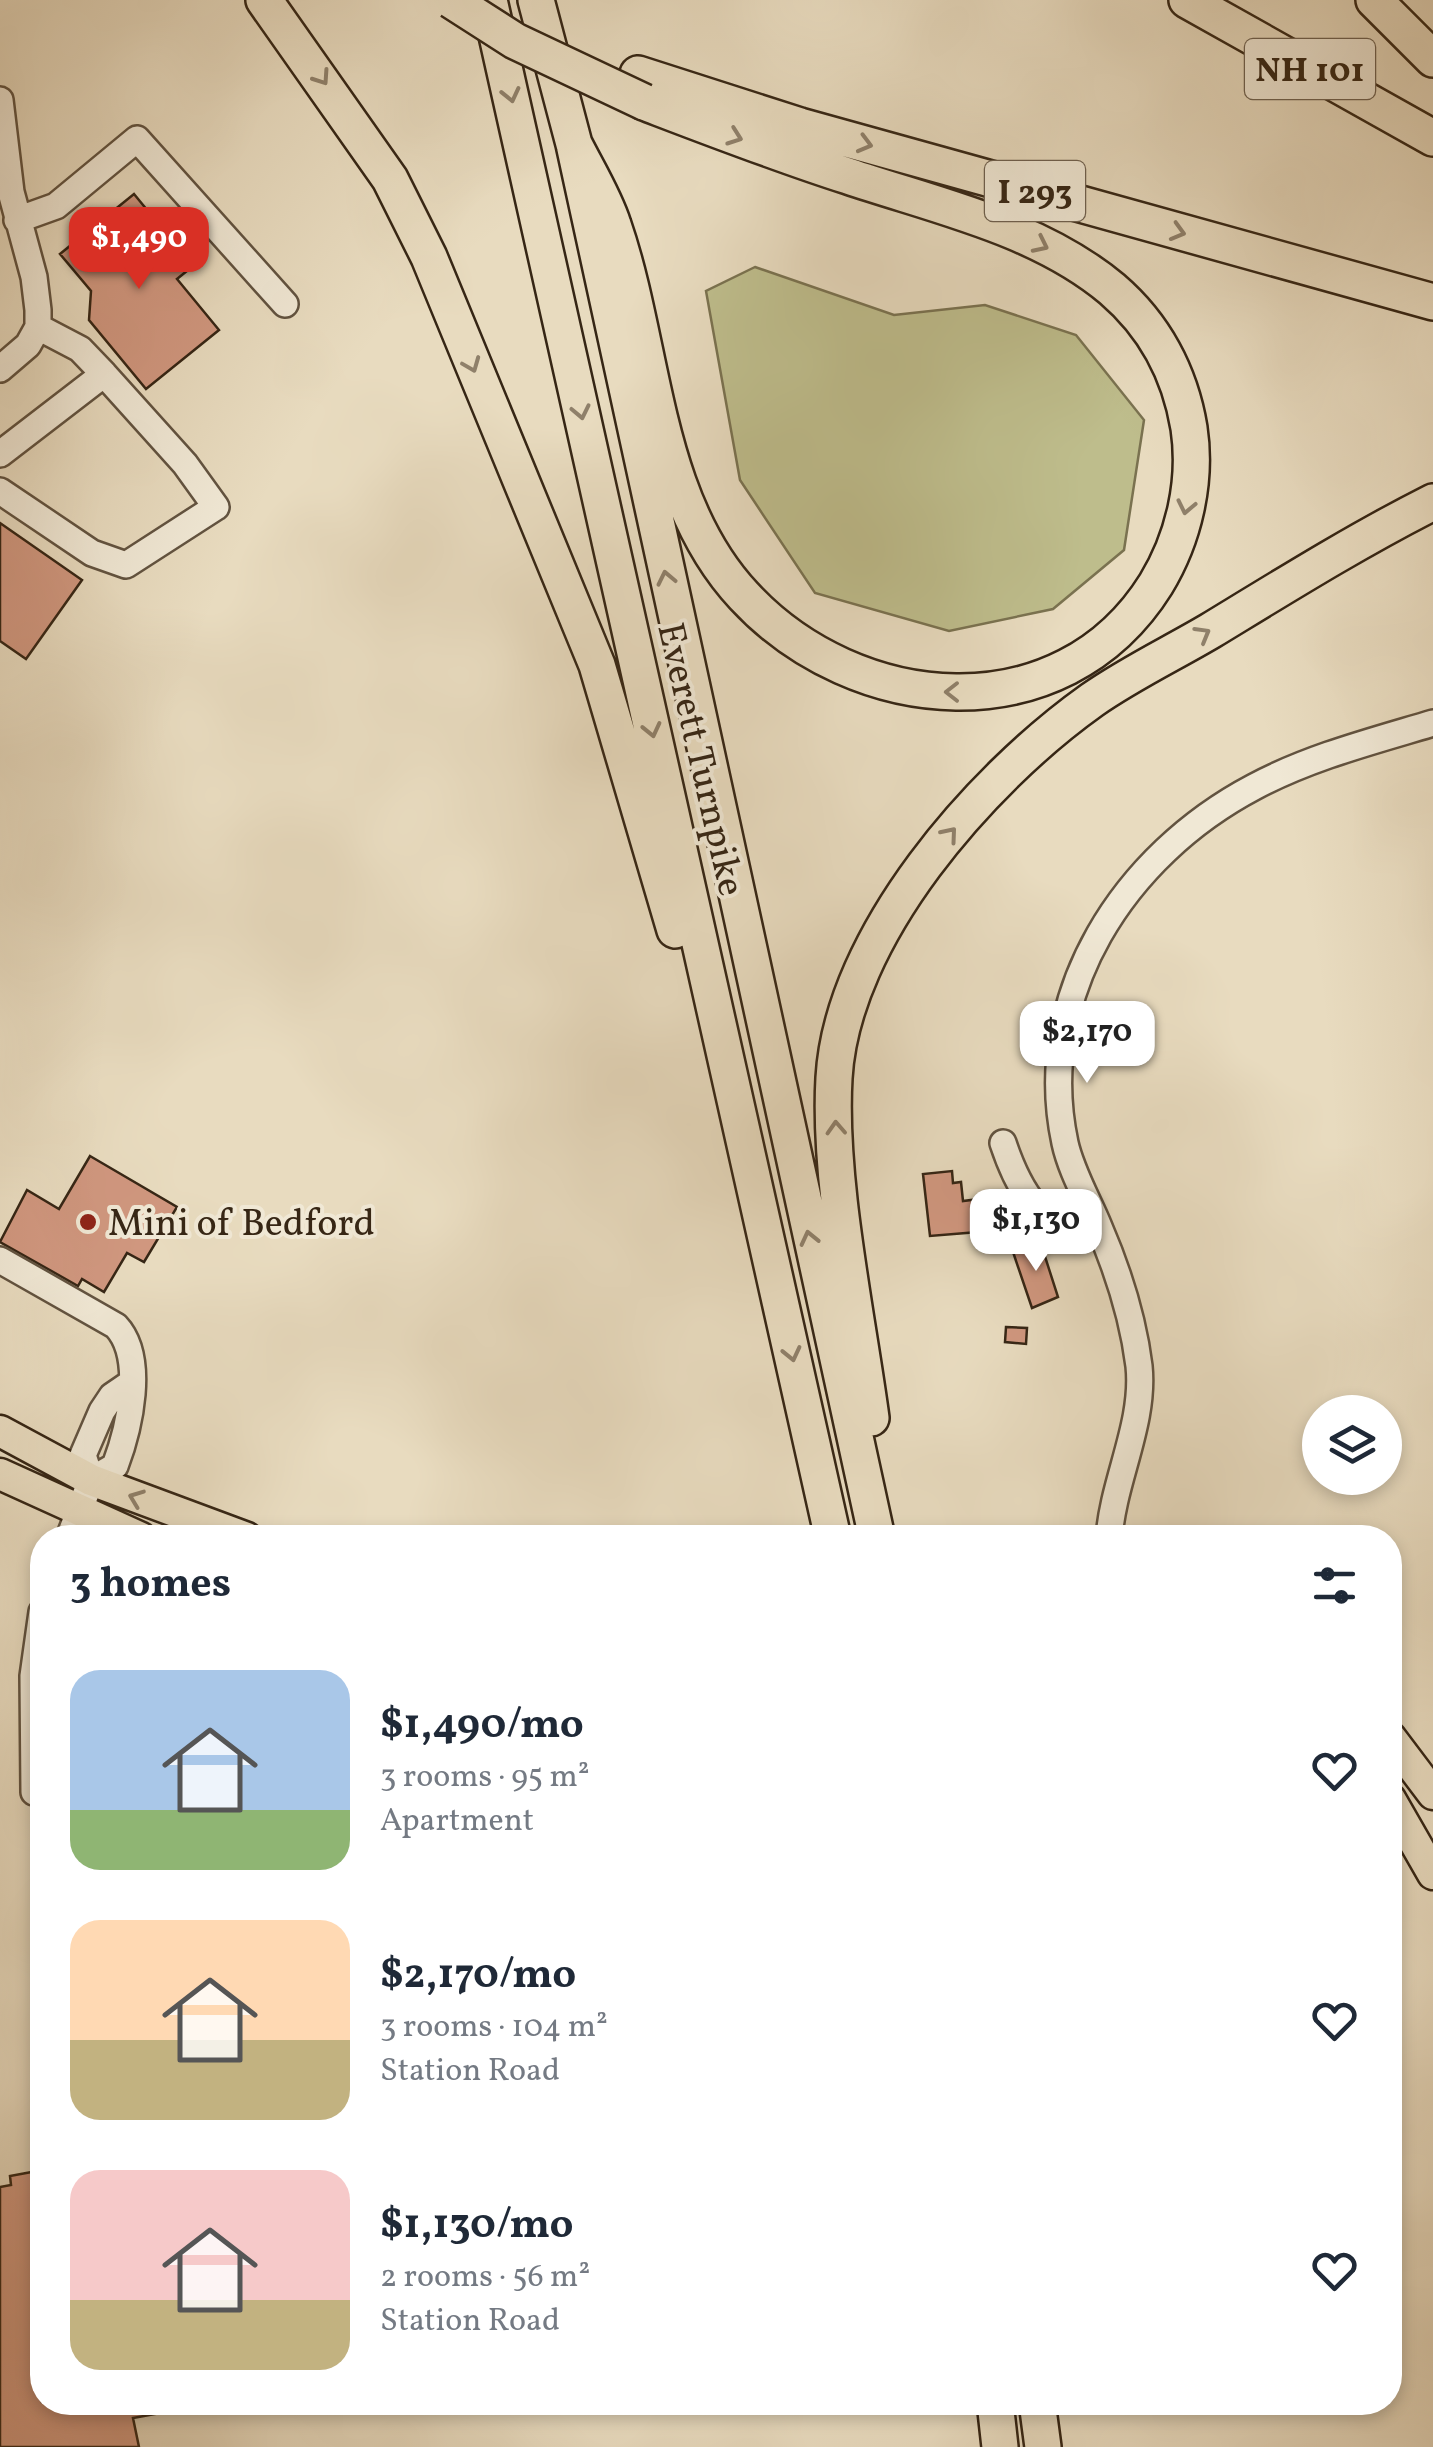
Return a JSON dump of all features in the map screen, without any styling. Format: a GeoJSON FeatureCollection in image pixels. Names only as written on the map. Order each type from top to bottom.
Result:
{"type":"FeatureCollection","features":[{"type":"Feature","properties":{"kind":"highway"},"geometry":{"type":"LineString","coordinates":[[264,0],[390,179],[410,217],[596,665],[776,1285]]}},
{"type":"Feature","properties":{"kind":"highway"},"geometry":{"type":"LineString","coordinates":[[451,0],[515,42],[1011,231],[1090,274],[1141,318],[1166,356],[1182,398],[1191,442],[1190,487],[1180,531],[1163,573],[1138,610],[1105,642],[1068,666],[1026,684],[981,692],[936,692],[848,672],[776,626],[742,594],[689,510],[613,223],[574,144]]}},
{"type":"Feature","properties":{"kind":"highway","name":"I 293"},"geometry":{"type":"LineString","coordinates":[[462,0],[641,88],[800,126],[1433,302]]}},
{"type":"Feature","properties":{"kind":"highway","name":"Everett Turnpike"},"geometry":{"type":"LineString","coordinates":[[490,0],[830,1525]]}},
{"type":"Feature","properties":{"kind":"highway","name":"Everett Turnpike"},"geometry":{"type":"LineString","coordinates":[[536,0],[574,144],[873,1525]]}},
{"type":"Feature","properties":{"kind":"highway","name":"NH 101"},"geometry":{"type":"LineString","coordinates":[[1188,0],[1433,138]]}},
{"type":"Feature","properties":{"kind":"highway"},"geometry":{"type":"LineString","coordinates":[[1374,0],[1433,59]]}},
{"type":"Feature","properties":{"kind":"highway"},"geometry":{"type":"LineString","coordinates":[[884,1525],[838,1171],[834,1077],[853,1000],[898,900],[982,796],[1094,698],[1357,540],[1433,502]]}},
{"type":"Feature","properties":{"kind":"highway"},"geometry":{"type":"LineString","coordinates":[[996,2415],[1000,2447]]}},
{"type":"Feature","properties":{"kind":"highway"},"geometry":{"type":"LineString","coordinates":[[1039,2415],[1043,2447]]}},
{"type":"Feature","properties":{"kind":"main road"},"geometry":{"type":"LineString","coordinates":[[0,1431],[91,1480],[212,1525]]}},
{"type":"Feature","properties":{"kind":"main road"},"geometry":{"type":"LineString","coordinates":[[0,1474],[73,1525]]}},
{"type":"Feature","properties":{"kind":"main road"},"geometry":{"type":"LineString","coordinates":[[1402,1753],[1433,1794]]}},
{"type":"Feature","properties":{"kind":"main road"},"geometry":{"type":"LineString","coordinates":[[1402,1821],[1433,1874]]}},
{"type":"Feature","properties":{"kind":"street"},"geometry":{"type":"LineString","coordinates":[[0,100],[18,220],[34,277],[38,326],[28,345],[0,369]]}},
{"type":"Feature","properties":{"kind":"street"},"geometry":{"type":"LineString","coordinates":[[18,220],[56,206],[137,139],[285,304]]}},
{"type":"Feature","properties":{"kind":"street"},"geometry":{"type":"LineString","coordinates":[[0,491],[92,554],[126,565],[216,507],[185,464],[104,374],[80,350],[38,326]]}},
{"type":"Feature","properties":{"kind":"street"},"geometry":{"type":"LineString","coordinates":[[0,454],[104,374]]}},
{"type":"Feature","properties":{"kind":"street"},"geometry":{"type":"LineString","coordinates":[[1108,1525],[1136,1412],[1140,1370],[1120,1284],[1066,1146],[1058,1063],[1065,1017],[1106,922],[1182,836],[1232,799],[1287,772],[1433,723]]}},
{"type":"Feature","properties":{"kind":"street"},"geometry":{"type":"LineString","coordinates":[[1003,1143],[1021,1190],[1056,1224],[1080,1231],[1098,1225]]}},
{"type":"Feature","properties":{"kind":"street"},"geometry":{"type":"LineString","coordinates":[[0,1260],[116,1326],[128,1338],[132,1420],[115,1466],[91,1480],[73,1525]]}},
{"type":"Feature","properties":{"kind":"shaded area"},"geometry":{"type":"Polygon","coordinates":[[[755,267],[894,315],[985,305],[1076,335],[1144,420],[1124,550],[1053,609],[949,631],[815,593],[740,480],[706,291],[755,267]]]}},
{"type":"Feature","properties":{"kind":"building"},"geometry":{"type":"Polygon","coordinates":[[[134,194],[193,266],[177,279],[219,330],[146,389],[89,320],[91,291],[60,254],[134,194]]]}},
{"type":"Feature","properties":{"kind":"building"},"geometry":{"type":"Polygon","coordinates":[[[0,523],[82,580],[26,659],[0,641],[0,523]]]}},
{"type":"Feature","properties":{"kind":"building","name":"Mini of Bedford"},"geometry":{"type":"Polygon","coordinates":[[[90,1156],[177,1207],[144,1262],[127,1253],[104,1292],[82,1279],[78,1286],[0,1242],[27,1190],[59,1209],[90,1156]]]}},
{"type":"Feature","properties":{"kind":"building"},"geometry":{"type":"Polygon","coordinates":[[[952,1171],[953,1183],[961,1182],[963,1201],[987,1198],[990,1231],[930,1236],[923,1174],[952,1171]]]}},
{"type":"Feature","properties":{"kind":"building"},"geometry":{"type":"Polygon","coordinates":[[[1040,1241],[1058,1297],[1032,1308],[1013,1252],[1040,1241]]]}},
{"type":"Feature","properties":{"kind":"building"},"geometry":{"type":"Polygon","coordinates":[[[1006,1327],[1027,1328],[1026,1344],[1005,1342],[1006,1327]]]}},
{"type":"Feature","properties":{"kind":"building"},"geometry":{"type":"Polygon","coordinates":[[[30,2172],[30,2415],[150,2415],[133,2418],[139,2447],[0,2447],[0,2187],[11,2185],[10,2176],[30,2172]]]}},
{"type":"Feature","properties":{"kind":"place","name":"Mini of Bedford"},"geometry":{"type":"Point","coordinates":[88,1222]}}]}
